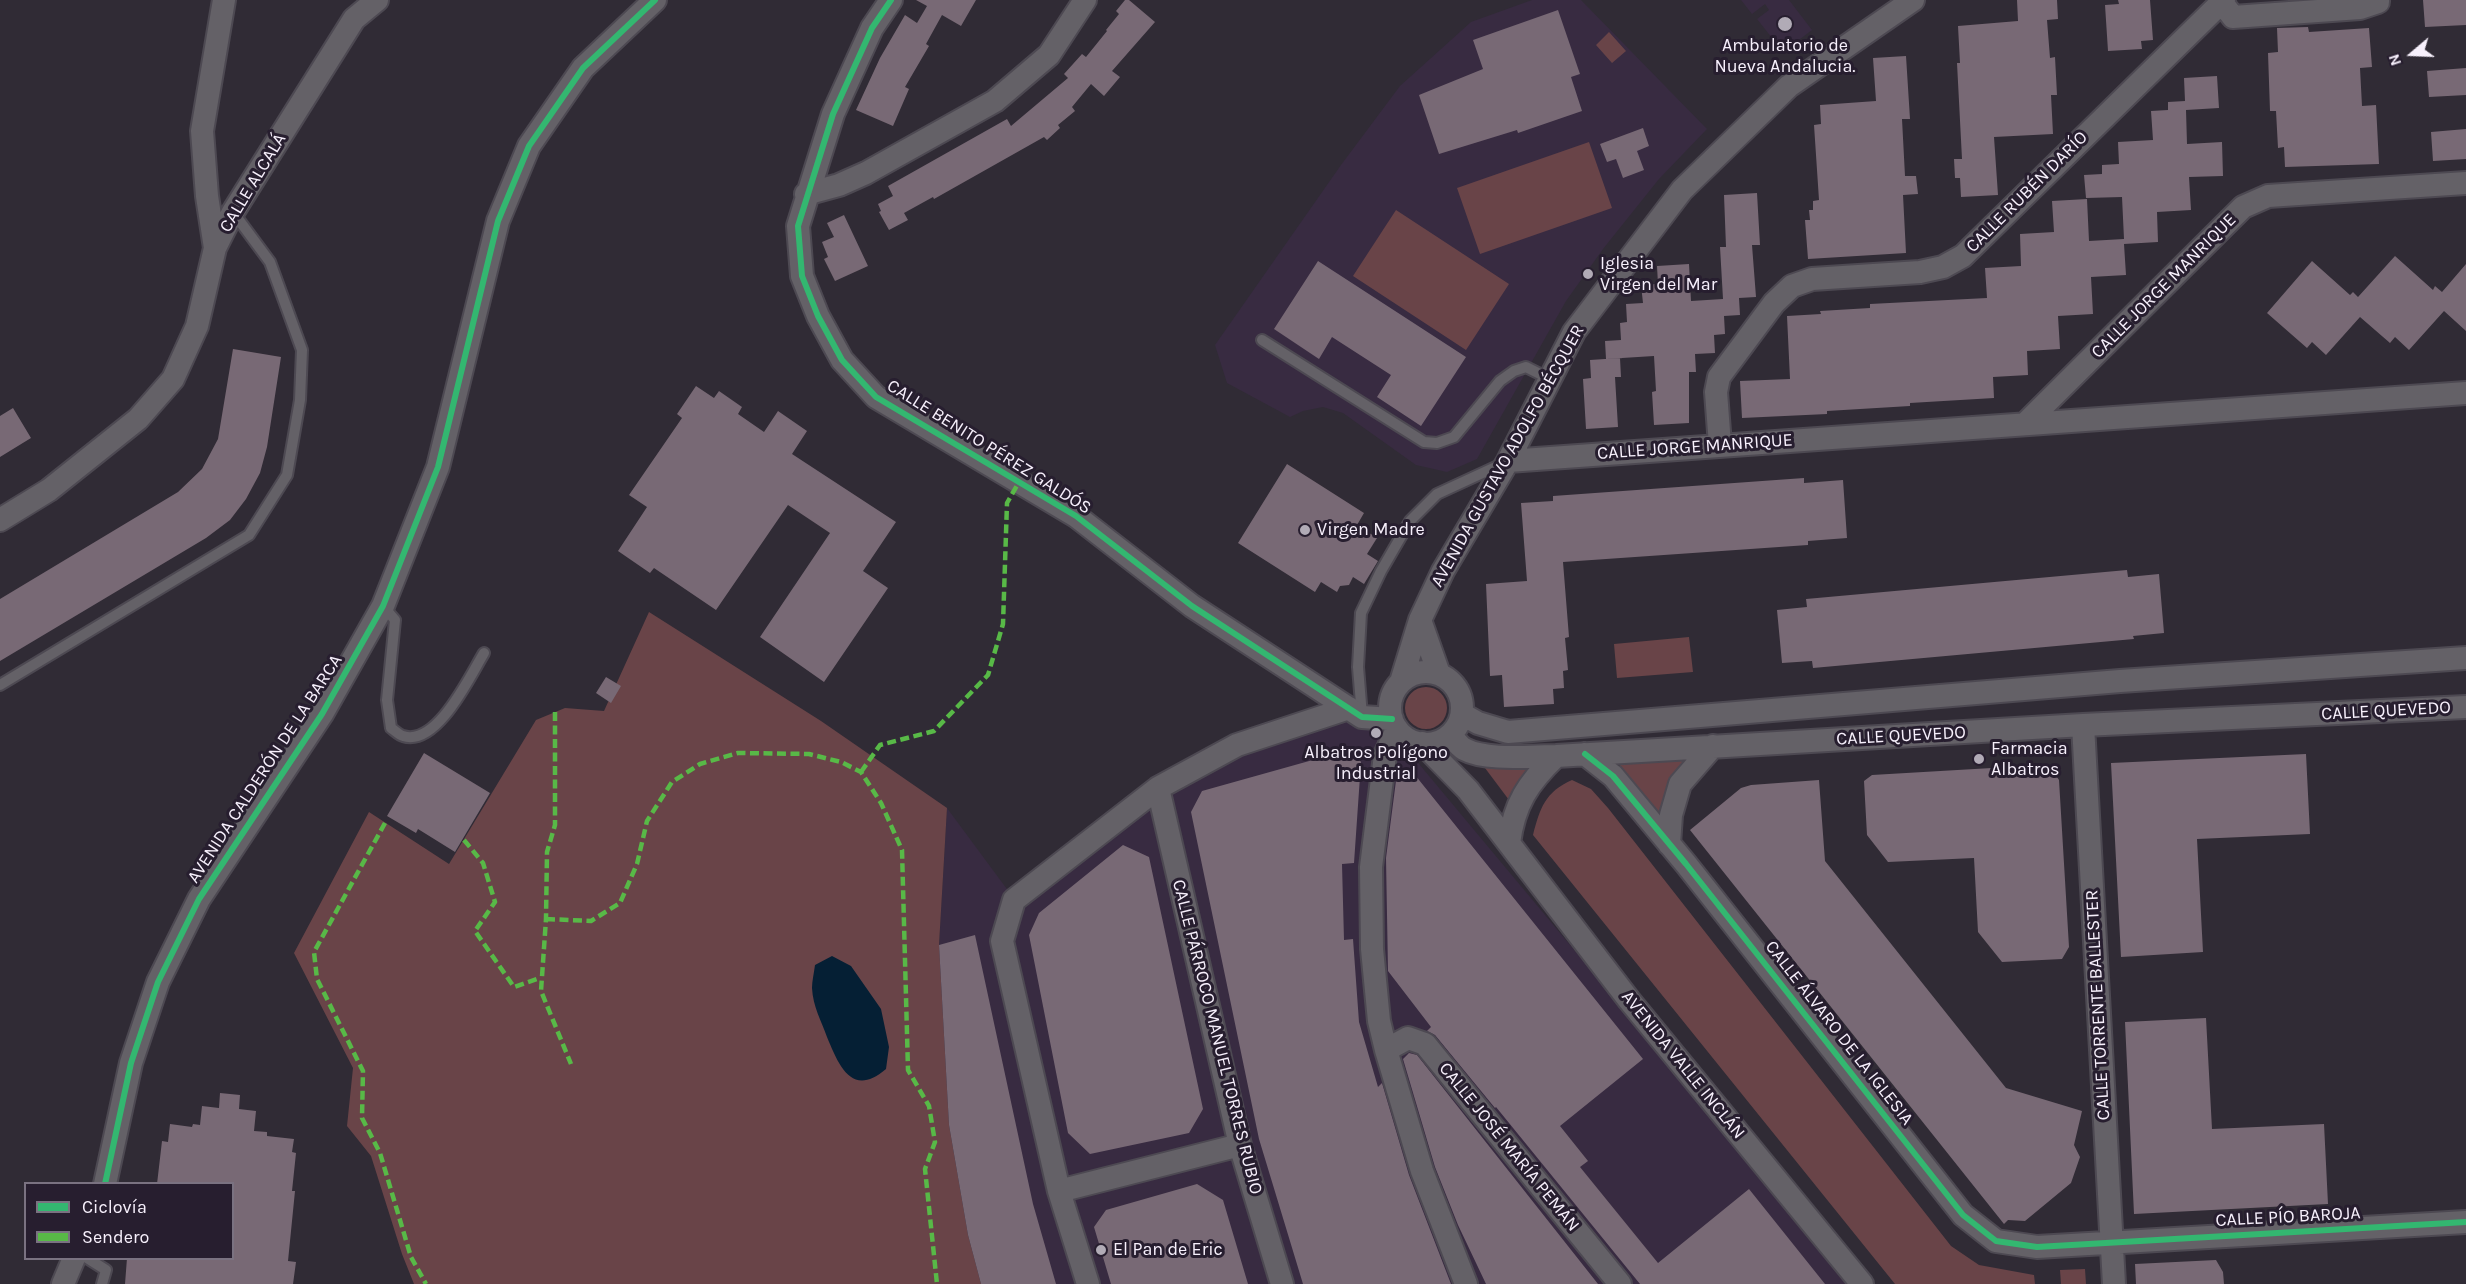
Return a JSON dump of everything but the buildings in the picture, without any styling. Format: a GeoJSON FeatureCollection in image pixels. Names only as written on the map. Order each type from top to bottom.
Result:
{"type":"FeatureCollection","features":[{"type":"Feature","properties":{"kind":"street"},"geometry":{"type":"LineString","coordinates":[[215,248],[201,131],[224,0]]}},
{"type":"Feature","properties":{"kind":"street","name":"CALLE ALCALÁ"},"geometry":{"type":"LineString","coordinates":[[0,520],[49,490],[138,419],[172,379],[197,326],[215,248],[233,212],[354,19],[377,0]]}},
{"type":"Feature","properties":{"kind":"street","name":"AVENIDA CALDERÓN DE LA BARCA"},"geometry":{"type":"LineString","coordinates":[[105,1182],[131,1063],[158,982],[199,899],[322,714],[382,606],[438,467],[498,221],[529,146],[583,68],[655,0]]}},
{"type":"Feature","properties":{"kind":"street","name":"CALLE BENITO PÉREZ GALDÓS"},"geometry":{"type":"LineString","coordinates":[[891,0],[872,28],[833,114],[806,194],[798,226],[802,276],[818,316],[842,360],[876,397],[1076,516],[1192,606],[1356,712],[1394,724]]}},
{"type":"Feature","properties":{"kind":"street"},"geometry":{"type":"LineString","coordinates":[[806,194],[839,185],[866,173],[995,101],[1049,55],[1085,0]]}},
{"type":"Feature","properties":{"kind":"street","name":"AVENIDA GUSTAVO ADOLFO BÉCQUER"},"geometry":{"type":"LineString","coordinates":[[1401,682],[1420,620],[1443,571],[1508,461],[1574,332],[1682,190],[1789,86],[1913,0]]}},
{"type":"Feature","properties":{"kind":"street"},"geometry":{"type":"LineString","coordinates":[[2223,2],[2233,17],[2360,8],[2378,2],[2378,0]]}},
{"type":"Feature","properties":{"kind":"street","name":"CALLE RUBÉN DARÍO"},"geometry":{"type":"LineString","coordinates":[[1720,445],[1716,392],[1719,377],[1774,303],[1792,285],[1812,279],[1920,272],[1943,267],[1963,256],[2223,2]]}},
{"type":"Feature","properties":{"kind":"street","name":"CALLE JORGE MANRIQUE"},"geometry":{"type":"LineString","coordinates":[[2026,423],[2243,207],[2268,196],[2466,183]]}},
{"type":"Feature","properties":{"kind":"street","name":"CALLE JORGE MANRIQUE"},"geometry":{"type":"LineString","coordinates":[[1508,461],[2466,393]]}},
{"type":"Feature","properties":{"kind":"street"},"geometry":{"type":"LineString","coordinates":[[1420,620],[1439,674]]}},
{"type":"Feature","properties":{"kind":"street","name":"CALLE QUEVEDO"},"geometry":{"type":"LineString","coordinates":[[1462,714],[1478,723],[1508,732],[2120,681],[2466,658]]}},
{"type":"Feature","properties":{"kind":"street"},"geometry":{"type":"LineString","coordinates":[[1427,671],[1439,674],[1450,680],[1458,690],[1462,702],[1462,714],[1458,726],[1448,737],[1439,742],[1422,743],[1406,737],[1394,724],[1390,708],[1392,697],[1401,682],[1415,673],[1427,671]]}},
{"type":"Feature","properties":{"kind":"street","name":"CALLE QUEVEDO"},"geometry":{"type":"LineString","coordinates":[[1448,737],[1463,748],[1476,753],[1509,757],[1556,756],[2083,725],[2466,707]]}},
{"type":"Feature","properties":{"kind":"street"},"geometry":{"type":"LineString","coordinates":[[1088,1284],[1059,1191],[1002,941],[1014,900],[1158,788],[1237,745],[1356,712]]}},
{"type":"Feature","properties":{"kind":"street"},"geometry":{"type":"LineString","coordinates":[[1394,724],[1385,755],[1371,867],[1372,949],[1379,1021],[1422,1172],[1466,1284]]}},
{"type":"Feature","properties":{"kind":"street","name":"CALLE TORRENTE BALLESTER"},"geometry":{"type":"LineString","coordinates":[[2083,725],[2114,1284]]}},
{"type":"Feature","properties":{"kind":"street","name":"AVENIDA VALLE INCLÁN"},"geometry":{"type":"LineString","coordinates":[[1448,737],[1468,790]]}},
{"type":"Feature","properties":{"kind":"street","name":"AVENIDA VALLE INCLÁN"},"geometry":{"type":"LineString","coordinates":[[1422,743],[1468,790],[1629,1000],[1862,1284]]}},
{"type":"Feature","properties":{"kind":"street"},"geometry":{"type":"LineString","coordinates":[[1670,844],[1671,815],[1680,784],[1713,746]]}},
{"type":"Feature","properties":{"kind":"street","name":"CALLE ÁLVARO DE LA IGLESIA"},"geometry":{"type":"LineString","coordinates":[[1585,754],[1613,776],[1670,844],[1963,1215],[1996,1241],[2037,1247],[2111,1241]]}},
{"type":"Feature","properties":{"kind":"street"},"geometry":{"type":"LineString","coordinates":[[1509,843],[1512,819],[1523,794],[1538,773],[1556,756]]}},
{"type":"Feature","properties":{"kind":"street","name":"CALLE PÁRROCO MANUEL TORRES RUBIO"},"geometry":{"type":"LineString","coordinates":[[1158,788],[1240,1145],[1282,1284]]}},
{"type":"Feature","properties":{"kind":"street","name":"CALLE JOSÉ MARÍA PEMÁN"},"geometry":{"type":"LineString","coordinates":[[1386,1050],[1408,1038],[1425,1044],[1620,1284]]}},
{"type":"Feature","properties":{"kind":"street"},"geometry":{"type":"LineString","coordinates":[[1059,1191],[1240,1145]]}},
{"type":"Feature","properties":{"kind":"street","name":"CALLE PÍO BAROJA"},"geometry":{"type":"LineString","coordinates":[[2111,1241],[2466,1222]]}},
{"type":"Feature","properties":{"kind":"street"},"geometry":{"type":"LineString","coordinates":[[63,1284],[73,1260]]}},
{"type":"Feature","properties":{"kind":"lane"},"geometry":{"type":"LineString","coordinates":[[0,685],[249,535],[287,475],[300,400],[302,350],[270,262],[233,212]]}},
{"type":"Feature","properties":{"kind":"lane"},"geometry":{"type":"LineString","coordinates":[[1262,340],[1424,442],[1437,443],[1454,437],[1500,381],[1514,371],[1526,367],[1550,379]]}},
{"type":"Feature","properties":{"kind":"lane"},"geometry":{"type":"LineString","coordinates":[[1356,712],[1361,613],[1381,571],[1410,521],[1437,494],[1508,461]]}},
{"type":"Feature","properties":{"kind":"lane"},"geometry":{"type":"LineString","coordinates":[[382,606],[395,620],[387,700],[391,728],[403,736],[420,736],[444,718],[484,653]]}},
{"type":"Feature","properties":{"kind":"lane"},"geometry":{"type":"LineString","coordinates":[[90,1260],[106,1270],[102,1284]]}},
{"type":"Feature","properties":{"kind":"shaded area"},"geometry":{"type":"Polygon","coordinates":[[[1532,0],[1581,0],[1707,129],[1659,179],[1603,249],[1566,301],[1477,459],[1447,472],[1416,465],[1343,413],[1323,407],[1303,411],[1290,417],[1227,383],[1215,345],[1341,165],[1400,86],[1471,22],[1532,0]]]}},
{"type":"Feature","properties":{"kind":"shaded area","name":"Ambulatorio de Nueva Andalucia."},"geometry":{"type":"Polygon","coordinates":[[[1741,0],[1789,0],[1812,30],[1783,52],[1757,19],[1769,10],[1765,4],[1752,14],[1741,0]]]}},
{"type":"Feature","properties":{"kind":"shaded area"},"geometry":{"type":"Polygon","coordinates":[[[1609,32],[1626,51],[1612,63],[1596,45],[1609,32]]]}},
{"type":"Feature","properties":{"kind":"shaded area"},"geometry":{"type":"Polygon","coordinates":[[[1589,142],[1612,208],[1480,254],[1457,188],[1589,142]]]}},
{"type":"Feature","properties":{"kind":"shaded area"},"geometry":{"type":"Polygon","coordinates":[[[1396,210],[1509,284],[1466,350],[1353,276],[1396,210]]]}},
{"type":"Feature","properties":{"kind":"shaded area"},"geometry":{"type":"Polygon","coordinates":[[[649,612],[821,721],[947,808],[939,945],[949,1125],[968,1235],[981,1284],[414,1284],[402,1254],[371,1156],[347,1126],[353,1068],[294,953],[369,812],[449,864],[536,720],[565,708],[604,711],[649,612]]]}},
{"type":"Feature","properties":{"kind":"shaded area"},"geometry":{"type":"Polygon","coordinates":[[[1689,637],[1693,672],[1617,678],[1614,644],[1689,637]]]}},
{"type":"Feature","properties":{"kind":"shaded area"},"geometry":{"type":"Polygon","coordinates":[[[1426,687],[1434,688],[1441,693],[1446,700],[1446,716],[1441,723],[1434,728],[1426,729],[1418,728],[1411,723],[1406,716],[1405,708],[1406,700],[1411,693],[1418,688],[1426,687]]]}},
{"type":"Feature","properties":{"kind":"shaded area"},"geometry":{"type":"Polygon","coordinates":[[[1346,718],[1399,740],[1853,1284],[981,1284],[968,1235],[949,1125],[939,945],[947,808],[1018,904],[1170,789],[1237,749],[1346,718]]]}},
{"type":"Feature","properties":{"kind":"shaded area"},"geometry":{"type":"Polygon","coordinates":[[[1687,758],[1668,785],[1661,817],[1618,763],[1687,758]]]}},
{"type":"Feature","properties":{"kind":"shaded area"},"geometry":{"type":"Polygon","coordinates":[[[1485,768],[1533,768],[1509,800],[1485,768]]]}},
{"type":"Feature","properties":{"kind":"shaded area"},"geometry":{"type":"Polygon","coordinates":[[[1572,780],[1591,789],[1608,808],[1951,1246],[1979,1265],[2034,1275],[2035,1284],[1895,1284],[1533,835],[1545,802],[1556,790],[1572,780]]]}},
{"type":"Feature","properties":{"kind":"shaded area"},"geometry":{"type":"Polygon","coordinates":[[[2085,1269],[2086,1284],[2061,1284],[2060,1270],[2085,1269]]]}},
{"type":"Feature","properties":{"kind":"water"},"geometry":{"type":"Polygon","coordinates":[[[832,956],[851,966],[881,1009],[889,1047],[886,1069],[874,1077],[864,1080],[848,1075],[832,1048],[818,1013],[812,988],[815,965],[832,956]]]}},
{"type":"Feature","properties":{"kind":"marked path"},"geometry":{"type":"LineString","coordinates":[[861,772],[880,745],[934,731],[988,675],[1003,624],[1007,503],[1019,482]]}},
{"type":"Feature","properties":{"kind":"marked path"},"geometry":{"type":"LineString","coordinates":[[555,712],[555,825],[547,852],[546,919],[541,991],[571,1064]]}},
{"type":"Feature","properties":{"kind":"marked path"},"geometry":{"type":"LineString","coordinates":[[546,919],[591,921],[620,903],[637,864],[647,821],[672,782],[700,764],[738,753],[809,754],[841,762],[861,772],[881,803],[902,850],[908,1070],[929,1106],[935,1142],[925,1169],[937,1284]]}},
{"type":"Feature","properties":{"kind":"marked path"},"geometry":{"type":"LineString","coordinates":[[385,823],[314,952],[317,979],[363,1071],[362,1118],[380,1153],[411,1257],[426,1284]]}},
{"type":"Feature","properties":{"kind":"marked path"},"geometry":{"type":"LineString","coordinates":[[464,840],[483,863],[495,902],[475,931],[514,987],[540,978]]}},
{"type":"Feature","properties":{"kind":"cycle path"},"geometry":{"type":"LineString","coordinates":[[105,1182],[131,1063],[158,982],[199,899],[322,714],[383,606],[438,467],[498,221],[529,146],[583,68],[655,0]]}},
{"type":"Feature","properties":{"kind":"cycle path"},"geometry":{"type":"LineString","coordinates":[[891,0],[872,28],[833,114],[798,226],[802,276],[818,316],[842,360],[876,397],[1076,516],[1192,606],[1362,717],[1392,719]]}},
{"type":"Feature","properties":{"kind":"cycle path"},"geometry":{"type":"LineString","coordinates":[[1585,754],[1613,776],[1686,864],[1963,1215],[1996,1241],[2037,1247],[2466,1222]]}},
{"type":"Feature","properties":{"kind":"place","name":"Ambulatorio de Nueva Andalucia."},"geometry":{"type":"Point","coordinates":[1785,24]}},
{"type":"Feature","properties":{"kind":"place","name":"Iglesia Virgen del Mar"},"geometry":{"type":"Point","coordinates":[1588,274]}},
{"type":"Feature","properties":{"kind":"place","name":"Virgen Madre"},"geometry":{"type":"Point","coordinates":[1305,530]}},
{"type":"Feature","properties":{"kind":"place","name":"Albatros Polígono Industrial"},"geometry":{"type":"Point","coordinates":[1376,733]}},
{"type":"Feature","properties":{"kind":"place","name":"Farmacia Albatros"},"geometry":{"type":"Point","coordinates":[1979,759]}},
{"type":"Feature","properties":{"kind":"place","name":"El Pan de Eric"},"geometry":{"type":"Point","coordinates":[1101,1250]}}]}
